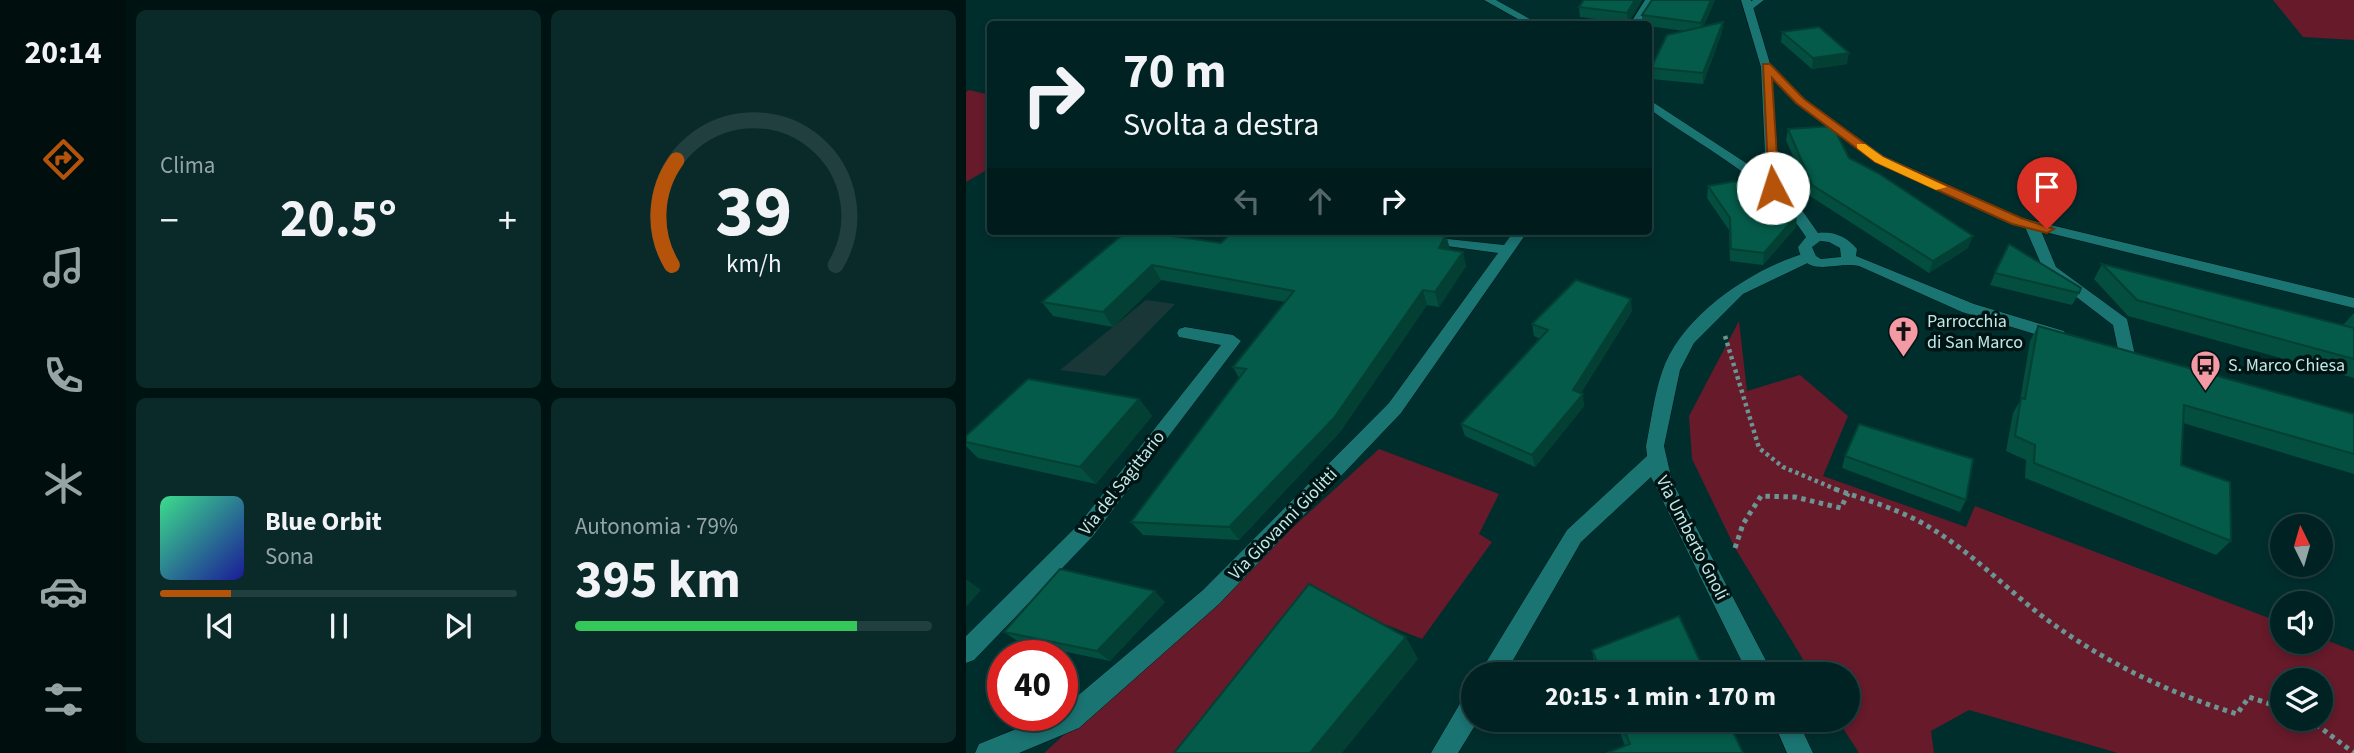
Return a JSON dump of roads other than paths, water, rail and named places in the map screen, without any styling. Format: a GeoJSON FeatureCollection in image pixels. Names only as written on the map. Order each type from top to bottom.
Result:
{"type":"FeatureCollection","features":[{"type":"Feature","properties":{"kind":"street"},"geometry":{"type":"LineString","coordinates":[[1489,0],[1528,21]]}},
{"type":"Feature","properties":{"kind":"street"},"geometry":{"type":"LineString","coordinates":[[1637,21],[1650,0]]}},
{"type":"Feature","properties":{"kind":"street"},"geometry":{"type":"LineString","coordinates":[[1759,0],[1747,4],[1766,66],[1773,188]]}},
{"type":"Feature","properties":{"kind":"street"},"geometry":{"type":"LineString","coordinates":[[1766,66],[1800,101],[1879,159],[2031,225],[2354,303]]}},
{"type":"Feature","properties":{"kind":"street"},"geometry":{"type":"LineString","coordinates":[[1652,105],[1773,188],[1807,225],[1811,248],[1824,264],[1848,259],[1864,263],[1968,308],[2075,340]]}},
{"type":"Feature","properties":{"kind":"street"},"geometry":{"type":"LineString","coordinates":[[2031,225],[2050,270],[2121,323],[2126,355]]}},
{"type":"Feature","properties":{"kind":"street","name":"Via Giovanni Giolitti"},"geometry":{"type":"LineString","coordinates":[[988,753],[1070,719],[1211,597],[1395,408],[1518,235]]}},
{"type":"Feature","properties":{"kind":"street"},"geometry":{"type":"LineString","coordinates":[[1415,238],[1508,250]]}},
{"type":"Feature","properties":{"kind":"street"},"geometry":{"type":"LineString","coordinates":[[1811,248],[1839,240],[1850,249],[1848,259]]}},
{"type":"Feature","properties":{"kind":"street","name":"Via Umberto Gnoli"},"geometry":{"type":"LineString","coordinates":[[1755,662],[1662,482],[1655,461],[1655,446],[1671,370],[1688,339],[1737,290],[1811,248]]}},
{"type":"Feature","properties":{"kind":"street","name":"Via del Sagittario"},"geometry":{"type":"LineString","coordinates":[[966,652],[1086,530],[1233,341],[1185,333]]}},
{"type":"Feature","properties":{"kind":"street"},"geometry":{"type":"LineString","coordinates":[[1498,662],[1574,536],[1655,461]]}},
{"type":"Feature","properties":{"kind":"street"},"geometry":{"type":"LineString","coordinates":[[1444,753],[1461,725]]}},
{"type":"Feature","properties":{"kind":"street"},"geometry":{"type":"LineString","coordinates":[[1790,732],[1800,753]]}},
{"type":"Feature","properties":{"kind":"place","name":"Parrocchia di San Marco"},"geometry":{"type":"Point","coordinates":[1904,358]}},
{"type":"Feature","properties":{"kind":"place","name":"S. Marco Chiesa"},"geometry":{"type":"Point","coordinates":[2205,392]}}]}
